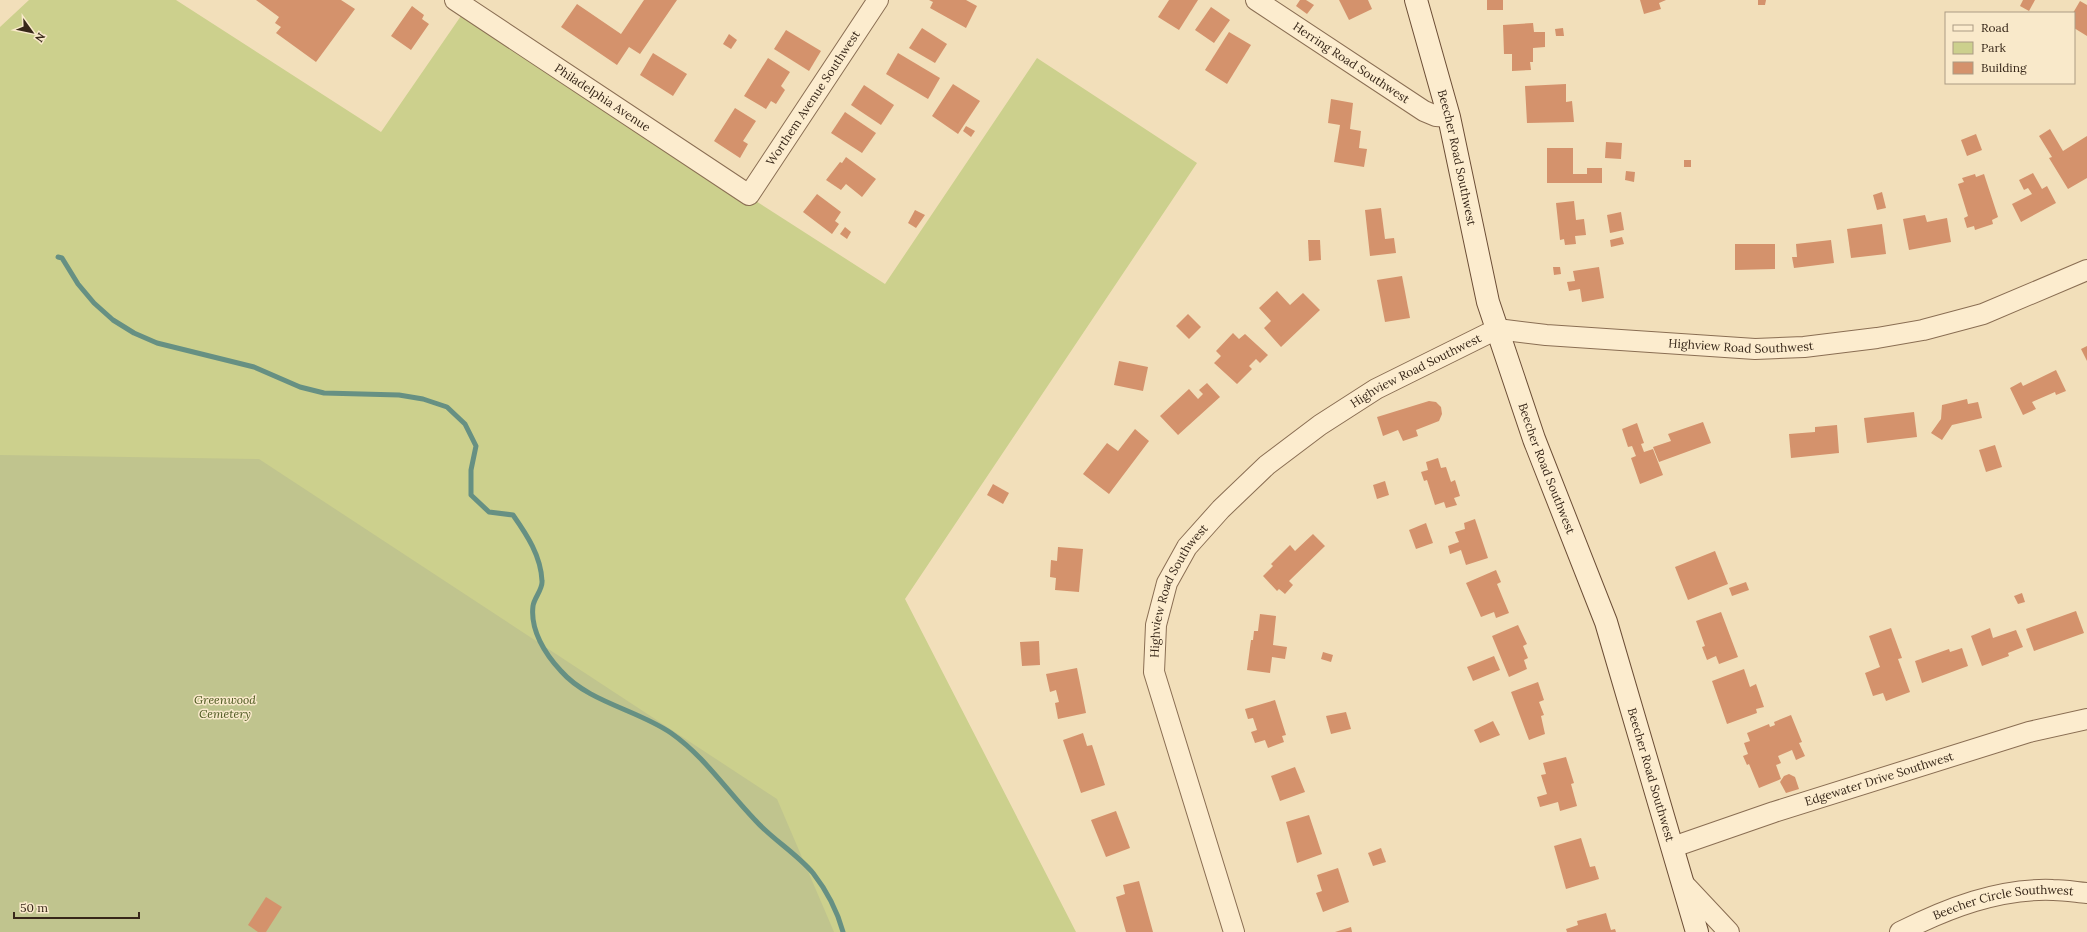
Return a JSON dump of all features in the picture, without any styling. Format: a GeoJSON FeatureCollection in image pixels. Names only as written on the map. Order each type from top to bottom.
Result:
{"type":"FeatureCollection","features":[{"type":"Feature","properties":{"kind":"street","name":"Philadelphia Avenue"},"geometry":{"type":"LineString","coordinates":[[455,0],[749,195]]}},
{"type":"Feature","properties":{"kind":"street","name":"Worthem Avenue Southwest"},"geometry":{"type":"LineString","coordinates":[[749,195],[878,0]]}},
{"type":"Feature","properties":{"kind":"street","name":"Herring Road Southwest"},"geometry":{"type":"LineString","coordinates":[[1256,0],[1424,111],[1436,116],[1449,117]]}},
{"type":"Feature","properties":{"kind":"street","name":"Beecher Road Southwest"},"geometry":{"type":"LineString","coordinates":[[1416,0],[1449,117],[1488,302],[1534,439],[1606,622],[1697,932]]}},
{"type":"Feature","properties":{"kind":"street","name":"Highview Road Southwest"},"geometry":{"type":"LineString","coordinates":[[1234,932],[1154,672],[1156,625],[1167,583],[1187,547],[1220,509],[1267,465],[1320,425],[1376,390],[1497,329],[1546,335],[1755,350],[1804,347],[1877,338],[1923,330],[1983,314],[2087,270]]}},
{"type":"Feature","properties":{"kind":"street","name":"Edgewater Drive Southwest"},"geometry":{"type":"LineString","coordinates":[[1673,847],[1774,812],[2029,732],[2087,719]]}},
{"type":"Feature","properties":{"kind":"street"},"geometry":{"type":"LineString","coordinates":[[1684,884],[1729,932]]}},
{"type":"Feature","properties":{"kind":"street","name":"Beecher Circle Southwest"},"geometry":{"type":"LineString","coordinates":[[1900,932],[1978,899],[2012,892],[2053,890],[2087,893]]}},
{"type":"Feature","properties":{"kind":"green space"},"geometry":{"type":"Polygon","coordinates":[[[29,0],[176,0],[381,132],[463,13],[885,284],[1037,58],[1197,163],[905,599],[1076,932],[691,932],[0,823],[0,27],[29,0]]]}},
{"type":"Feature","properties":{"kind":"green space","name":"Greenwood Cemetery"},"geometry":{"type":"Polygon","coordinates":[[[0,455],[259,459],[777,799],[834,932],[0,932],[0,455]]]}},
{"type":"Feature","properties":{"kind":"building"},"geometry":{"type":"Polygon","coordinates":[[[256,0],[341,0],[355,9],[316,62],[276,33],[281,27],[275,23],[279,17],[256,0]]]}},
{"type":"Feature","properties":{"kind":"building"},"geometry":{"type":"Polygon","coordinates":[[[644,0],[677,0],[640,54],[629,47],[617,65],[561,27],[577,4],[621,34],[644,0]]]}},
{"type":"Feature","properties":{"kind":"building"},"geometry":{"type":"Polygon","coordinates":[[[929,0],[966,0],[977,6],[966,28],[930,8],[933,2],[929,0]]]}},
{"type":"Feature","properties":{"kind":"building"},"geometry":{"type":"Polygon","coordinates":[[[1169,0],[1198,0],[1179,30],[1158,17],[1169,0]]]}},
{"type":"Feature","properties":{"kind":"building"},"geometry":{"type":"Polygon","coordinates":[[[1300,0],[1306,0],[1314,5],[1307,14],[1296,6],[1300,0]]]}},
{"type":"Feature","properties":{"kind":"building"},"geometry":{"type":"Polygon","coordinates":[[[1339,0],[1368,0],[1372,9],[1349,20],[1339,0]]]}},
{"type":"Feature","properties":{"kind":"building"},"geometry":{"type":"Polygon","coordinates":[[[1487,0],[1503,0],[1503,10],[1487,10],[1487,0]]]}},
{"type":"Feature","properties":{"kind":"building"},"geometry":{"type":"Polygon","coordinates":[[[1640,0],[1666,0],[1659,3],[1661,9],[1644,14],[1640,0]]]}},
{"type":"Feature","properties":{"kind":"building"},"geometry":{"type":"Polygon","coordinates":[[[1758,0],[1766,0],[1765,5],[1758,5],[1758,0]]]}},
{"type":"Feature","properties":{"kind":"building"},"geometry":{"type":"Polygon","coordinates":[[[2023,0],[2035,0],[2029,11],[2020,6],[2023,0]]]}},
{"type":"Feature","properties":{"kind":"building"},"geometry":{"type":"Polygon","coordinates":[[[2080,1],[2087,5],[2087,36],[2075,29],[2075,12],[2074,12],[2080,1]]]}},
{"type":"Feature","properties":{"kind":"building"},"geometry":{"type":"Polygon","coordinates":[[[412,6],[424,15],[422,19],[429,24],[411,50],[391,36],[412,6]]]}},
{"type":"Feature","properties":{"kind":"building"},"geometry":{"type":"Polygon","coordinates":[[[1211,7],[1230,20],[1214,43],[1195,30],[1211,7]]]}},
{"type":"Feature","properties":{"kind":"building"},"geometry":{"type":"Polygon","coordinates":[[[1533,23],[1534,32],[1545,32],[1545,47],[1533,48],[1533,62],[1530,62],[1531,70],[1512,71],[1512,54],[1504,54],[1503,25],[1533,23]]]}},
{"type":"Feature","properties":{"kind":"building"},"geometry":{"type":"Polygon","coordinates":[[[922,28],[947,44],[935,63],[909,48],[922,28]]]}},
{"type":"Feature","properties":{"kind":"building"},"geometry":{"type":"Polygon","coordinates":[[[1563,28],[1564,36],[1556,36],[1555,29],[1563,28]]]}},
{"type":"Feature","properties":{"kind":"building"},"geometry":{"type":"Polygon","coordinates":[[[786,30],[821,51],[809,71],[774,49],[786,30]]]}},
{"type":"Feature","properties":{"kind":"building"},"geometry":{"type":"Polygon","coordinates":[[[1229,32],[1251,45],[1227,84],[1205,70],[1229,32]]]}},
{"type":"Feature","properties":{"kind":"building"},"geometry":{"type":"Polygon","coordinates":[[[729,34],[737,40],[731,49],[723,44],[729,34]]]}},
{"type":"Feature","properties":{"kind":"building"},"geometry":{"type":"Polygon","coordinates":[[[653,53],[687,74],[673,96],[640,75],[653,53]]]}},
{"type":"Feature","properties":{"kind":"building"},"geometry":{"type":"Polygon","coordinates":[[[898,53],[940,78],[928,99],[886,74],[898,53]]]}},
{"type":"Feature","properties":{"kind":"building"},"geometry":{"type":"Polygon","coordinates":[[[768,58],[790,72],[781,86],[785,90],[776,104],[771,101],[766,109],[744,96],[768,58]]]}},
{"type":"Feature","properties":{"kind":"building"},"geometry":{"type":"Polygon","coordinates":[[[953,84],[980,101],[958,134],[932,116],[953,84]]]}},
{"type":"Feature","properties":{"kind":"building"},"geometry":{"type":"Polygon","coordinates":[[[1566,84],[1566,102],[1572,101],[1574,122],[1527,123],[1525,86],[1566,84]]]}},
{"type":"Feature","properties":{"kind":"building"},"geometry":{"type":"Polygon","coordinates":[[[864,85],[894,105],[881,125],[851,105],[864,85]]]}},
{"type":"Feature","properties":{"kind":"building"},"geometry":{"type":"Polygon","coordinates":[[[1331,99],[1353,103],[1350,129],[1361,131],[1359,148],[1367,149],[1364,167],[1334,162],[1340,125],[1328,123],[1331,99]]]}},
{"type":"Feature","properties":{"kind":"building"},"geometry":{"type":"Polygon","coordinates":[[[735,108],[756,121],[743,141],[748,144],[740,158],[714,141],[735,108]]]}},
{"type":"Feature","properties":{"kind":"building"},"geometry":{"type":"Polygon","coordinates":[[[845,112],[876,133],[862,153],[831,133],[845,112]]]}},
{"type":"Feature","properties":{"kind":"building"},"geometry":{"type":"Polygon","coordinates":[[[966,126],[975,131],[971,137],[963,131],[966,126]]]}},
{"type":"Feature","properties":{"kind":"building"},"geometry":{"type":"Polygon","coordinates":[[[2050,129],[2063,151],[2087,136],[2087,178],[2068,189],[2049,158],[2052,157],[2039,136],[2050,129]]]}},
{"type":"Feature","properties":{"kind":"building"},"geometry":{"type":"Polygon","coordinates":[[[1976,134],[1982,150],[1967,156],[1961,140],[1976,134]]]}},
{"type":"Feature","properties":{"kind":"building"},"geometry":{"type":"Polygon","coordinates":[[[1606,142],[1622,143],[1621,159],[1605,158],[1606,142]]]}},
{"type":"Feature","properties":{"kind":"building"},"geometry":{"type":"Polygon","coordinates":[[[1547,148],[1573,148],[1573,174],[1587,174],[1587,168],[1602,168],[1602,183],[1547,183],[1547,148]]]}},
{"type":"Feature","properties":{"kind":"building"},"geometry":{"type":"Polygon","coordinates":[[[846,157],[876,179],[862,197],[846,184],[841,190],[826,180],[840,162],[842,163],[846,157]]]}},
{"type":"Feature","properties":{"kind":"building"},"geometry":{"type":"Polygon","coordinates":[[[1684,160],[1691,160],[1691,167],[1684,167],[1684,160]]]}},
{"type":"Feature","properties":{"kind":"building"},"geometry":{"type":"Polygon","coordinates":[[[1626,171],[1635,172],[1634,182],[1625,180],[1626,171]]]}},
{"type":"Feature","properties":{"kind":"building"},"geometry":{"type":"Polygon","coordinates":[[[2033,173],[2042,189],[2047,186],[2056,203],[2021,222],[2012,204],[2032,194],[2028,188],[2024,190],[2019,180],[2033,173]]]}},
{"type":"Feature","properties":{"kind":"building"},"geometry":{"type":"Polygon","coordinates":[[[1975,174],[1976,177],[1984,174],[1998,217],[1992,220],[1993,224],[1975,230],[1974,226],[1967,228],[1964,218],[1968,216],[1958,184],[1964,182],[1962,178],[1975,174]]]}},
{"type":"Feature","properties":{"kind":"building"},"geometry":{"type":"Polygon","coordinates":[[[1882,192],[1886,208],[1877,210],[1873,195],[1882,192]]]}},
{"type":"Feature","properties":{"kind":"building"},"geometry":{"type":"Polygon","coordinates":[[[817,194],[841,212],[835,221],[839,224],[832,234],[803,212],[817,194]]]}},
{"type":"Feature","properties":{"kind":"building"},"geometry":{"type":"Polygon","coordinates":[[[1574,201],[1576,220],[1584,219],[1586,235],[1575,236],[1576,244],[1565,245],[1564,239],[1560,240],[1556,203],[1574,201]]]}},
{"type":"Feature","properties":{"kind":"building"},"geometry":{"type":"Polygon","coordinates":[[[1381,208],[1385,239],[1394,238],[1396,253],[1370,256],[1365,210],[1381,208]]]}},
{"type":"Feature","properties":{"kind":"building"},"geometry":{"type":"Polygon","coordinates":[[[915,210],[925,215],[916,228],[908,223],[915,210]]]}},
{"type":"Feature","properties":{"kind":"building"},"geometry":{"type":"Polygon","coordinates":[[[1621,212],[1624,230],[1610,233],[1607,215],[1621,212]]]}},
{"type":"Feature","properties":{"kind":"building"},"geometry":{"type":"Polygon","coordinates":[[[1925,215],[1927,222],[1947,218],[1951,242],[1909,250],[1903,219],[1925,215]]]}},
{"type":"Feature","properties":{"kind":"building"},"geometry":{"type":"Polygon","coordinates":[[[1882,224],[1886,254],[1851,258],[1847,229],[1882,224]]]}},
{"type":"Feature","properties":{"kind":"building"},"geometry":{"type":"Polygon","coordinates":[[[845,227],[851,232],[847,239],[840,234],[845,227]]]}},
{"type":"Feature","properties":{"kind":"building"},"geometry":{"type":"Polygon","coordinates":[[[1622,237],[1624,244],[1611,247],[1610,240],[1622,237]]]}},
{"type":"Feature","properties":{"kind":"building"},"geometry":{"type":"Polygon","coordinates":[[[1308,240],[1320,240],[1321,260],[1309,261],[1308,240]]]}},
{"type":"Feature","properties":{"kind":"building"},"geometry":{"type":"Polygon","coordinates":[[[1831,240],[1834,263],[1794,268],[1792,257],[1797,257],[1796,244],[1831,240]]]}},
{"type":"Feature","properties":{"kind":"building"},"geometry":{"type":"Polygon","coordinates":[[[1735,244],[1775,244],[1775,269],[1735,270],[1735,244]]]}},
{"type":"Feature","properties":{"kind":"building"},"geometry":{"type":"Polygon","coordinates":[[[1553,267],[1560,267],[1561,274],[1554,275],[1553,267]]]}},
{"type":"Feature","properties":{"kind":"building"},"geometry":{"type":"Polygon","coordinates":[[[1599,267],[1604,298],[1582,302],[1580,289],[1569,291],[1567,282],[1575,281],[1573,271],[1599,267]]]}},
{"type":"Feature","properties":{"kind":"building"},"geometry":{"type":"Polygon","coordinates":[[[1402,276],[1410,318],[1385,322],[1377,280],[1402,276]]]}},
{"type":"Feature","properties":{"kind":"building"},"geometry":{"type":"Polygon","coordinates":[[[1277,291],[1290,305],[1303,293],[1320,310],[1281,347],[1264,328],[1271,321],[1259,308],[1277,291]]]}},
{"type":"Feature","properties":{"kind":"building"},"geometry":{"type":"Polygon","coordinates":[[[1188,314],[1201,327],[1189,339],[1176,326],[1188,314]]]}},
{"type":"Feature","properties":{"kind":"building"},"geometry":{"type":"Polygon","coordinates":[[[1233,333],[1239,339],[1245,334],[1268,355],[1260,363],[1256,359],[1249,366],[1252,369],[1237,384],[1214,363],[1221,356],[1216,351],[1233,333]]]}},
{"type":"Feature","properties":{"kind":"building"},"geometry":{"type":"Polygon","coordinates":[[[2087,346],[2087,361],[2081,349],[2087,346]]]}},
{"type":"Feature","properties":{"kind":"building"},"geometry":{"type":"Polygon","coordinates":[[[1119,361],[1148,367],[1143,391],[1114,385],[1119,361]]]}},
{"type":"Feature","properties":{"kind":"building"},"geometry":{"type":"Polygon","coordinates":[[[2056,370],[2066,391],[2056,395],[2055,392],[2032,402],[2036,409],[2023,415],[2010,388],[2021,382],[2023,386],[2056,370]]]}},
{"type":"Feature","properties":{"kind":"building"},"geometry":{"type":"Polygon","coordinates":[[[1207,383],[1220,397],[1178,435],[1160,416],[1189,389],[1198,399],[1203,394],[1199,390],[1207,383]]]}},
{"type":"Feature","properties":{"kind":"building"},"geometry":{"type":"Polygon","coordinates":[[[1967,399],[1968,404],[1978,402],[1982,418],[1952,425],[1942,440],[1931,433],[1941,419],[1942,405],[1967,399]]]}},
{"type":"Feature","properties":{"kind":"building"},"geometry":{"type":"Polygon","coordinates":[[[1429,401],[1436,402],[1441,407],[1442,414],[1439,421],[1416,430],[1418,436],[1403,441],[1398,430],[1383,436],[1377,417],[1429,401]]]}},
{"type":"Feature","properties":{"kind":"building"},"geometry":{"type":"Polygon","coordinates":[[[1914,412],[1917,437],[1867,443],[1864,418],[1914,412]]]}},
{"type":"Feature","properties":{"kind":"building"},"geometry":{"type":"Polygon","coordinates":[[[1703,422],[1711,443],[1659,462],[1653,447],[1671,441],[1668,434],[1703,422]]]}},
{"type":"Feature","properties":{"kind":"building"},"geometry":{"type":"Polygon","coordinates":[[[1637,423],[1644,443],[1641,444],[1644,452],[1653,449],[1663,475],[1640,484],[1631,458],[1636,456],[1632,446],[1628,447],[1622,429],[1637,423]]]}},
{"type":"Feature","properties":{"kind":"building"},"geometry":{"type":"Polygon","coordinates":[[[1837,425],[1839,453],[1791,458],[1789,434],[1815,432],[1815,427],[1837,425]]]}},
{"type":"Feature","properties":{"kind":"building"},"geometry":{"type":"Polygon","coordinates":[[[1135,429],[1149,441],[1109,494],[1083,474],[1107,443],[1118,451],[1135,429]]]}},
{"type":"Feature","properties":{"kind":"building"},"geometry":{"type":"Polygon","coordinates":[[[1995,445],[2002,467],[1986,472],[1979,450],[1995,445]]]}},
{"type":"Feature","properties":{"kind":"building"},"geometry":{"type":"Polygon","coordinates":[[[1438,458],[1441,468],[1446,467],[1451,482],[1455,480],[1460,496],[1454,498],[1457,505],[1446,508],[1444,502],[1435,505],[1427,480],[1424,481],[1421,472],[1428,470],[1426,462],[1438,458]]]}},
{"type":"Feature","properties":{"kind":"building"},"geometry":{"type":"Polygon","coordinates":[[[1385,481],[1389,495],[1377,499],[1373,485],[1385,481]]]}},
{"type":"Feature","properties":{"kind":"building"},"geometry":{"type":"Polygon","coordinates":[[[993,484],[1009,493],[1003,504],[987,495],[993,484]]]}},
{"type":"Feature","properties":{"kind":"building"},"geometry":{"type":"Polygon","coordinates":[[[1475,519],[1488,558],[1466,565],[1461,550],[1450,554],[1448,546],[1459,542],[1455,532],[1465,529],[1464,523],[1475,519]]]}},
{"type":"Feature","properties":{"kind":"building"},"geometry":{"type":"Polygon","coordinates":[[[1426,523],[1433,543],[1416,549],[1409,530],[1426,523]]]}},
{"type":"Feature","properties":{"kind":"building"},"geometry":{"type":"Polygon","coordinates":[[[1313,534],[1325,546],[1289,581],[1293,585],[1285,594],[1279,589],[1277,591],[1263,576],[1273,566],[1271,564],[1290,545],[1295,551],[1313,534]]]}},
{"type":"Feature","properties":{"kind":"building"},"geometry":{"type":"Polygon","coordinates":[[[1058,547],[1083,549],[1079,592],[1055,590],[1056,578],[1050,577],[1051,560],[1057,561],[1058,547]]]}},
{"type":"Feature","properties":{"kind":"building"},"geometry":{"type":"Polygon","coordinates":[[[1715,551],[1728,584],[1688,600],[1675,567],[1715,551]]]}},
{"type":"Feature","properties":{"kind":"building"},"geometry":{"type":"Polygon","coordinates":[[[1496,570],[1501,582],[1497,584],[1509,613],[1496,618],[1494,612],[1481,617],[1466,583],[1496,570]]]}},
{"type":"Feature","properties":{"kind":"building"},"geometry":{"type":"Polygon","coordinates":[[[1746,582],[1749,590],[1732,596],[1729,588],[1746,582]]]}},
{"type":"Feature","properties":{"kind":"building"},"geometry":{"type":"Polygon","coordinates":[[[2022,593],[2025,602],[2018,604],[2014,596],[2022,593]]]}},
{"type":"Feature","properties":{"kind":"building"},"geometry":{"type":"Polygon","coordinates":[[[2076,611],[2084,633],[2034,651],[2026,629],[2076,611]]]}},
{"type":"Feature","properties":{"kind":"building"},"geometry":{"type":"Polygon","coordinates":[[[1721,612],[1738,657],[1719,664],[1716,656],[1707,660],[1702,647],[1705,646],[1696,621],[1721,612]]]}},
{"type":"Feature","properties":{"kind":"building"},"geometry":{"type":"Polygon","coordinates":[[[1260,614],[1276,616],[1273,645],[1287,647],[1285,659],[1272,657],[1270,673],[1247,670],[1251,640],[1253,640],[1254,631],[1258,631],[1260,614]]]}},
{"type":"Feature","properties":{"kind":"building"},"geometry":{"type":"Polygon","coordinates":[[[1518,625],[1527,644],[1523,646],[1528,658],[1524,660],[1527,669],[1509,677],[1492,636],[1518,625]]]}},
{"type":"Feature","properties":{"kind":"building"},"geometry":{"type":"Polygon","coordinates":[[[1891,628],[1902,658],[1898,659],[1910,692],[1886,701],[1883,693],[1873,696],[1865,673],[1880,667],[1869,636],[1891,628]]]}},
{"type":"Feature","properties":{"kind":"building"},"geometry":{"type":"Polygon","coordinates":[[[1990,628],[1993,638],[2016,630],[2023,647],[2008,653],[2009,656],[1982,666],[1971,636],[1990,628]]]}},
{"type":"Feature","properties":{"kind":"building"},"geometry":{"type":"Polygon","coordinates":[[[1039,641],[1040,665],[1022,666],[1020,642],[1039,641]]]}},
{"type":"Feature","properties":{"kind":"building"},"geometry":{"type":"Polygon","coordinates":[[[1962,648],[1968,666],[1922,683],[1915,661],[1949,649],[1950,652],[1962,648]]]}},
{"type":"Feature","properties":{"kind":"building"},"geometry":{"type":"Polygon","coordinates":[[[1323,652],[1333,655],[1331,662],[1321,659],[1323,652]]]}},
{"type":"Feature","properties":{"kind":"building"},"geometry":{"type":"Polygon","coordinates":[[[1494,656],[1500,670],[1473,681],[1467,667],[1494,656]]]}},
{"type":"Feature","properties":{"kind":"building"},"geometry":{"type":"Polygon","coordinates":[[[1077,668],[1086,713],[1058,719],[1055,703],[1059,702],[1056,690],[1050,692],[1046,674],[1077,668]]]}},
{"type":"Feature","properties":{"kind":"building"},"geometry":{"type":"Polygon","coordinates":[[[1744,669],[1750,687],[1756,684],[1764,707],[1756,709],[1757,713],[1727,724],[1712,681],[1744,669]]]}},
{"type":"Feature","properties":{"kind":"building"},"geometry":{"type":"Polygon","coordinates":[[[1538,682],[1544,700],[1539,702],[1544,715],[1541,716],[1545,734],[1529,740],[1511,692],[1538,682]]]}},
{"type":"Feature","properties":{"kind":"building"},"geometry":{"type":"Polygon","coordinates":[[[1275,700],[1286,735],[1282,736],[1284,742],[1268,748],[1265,740],[1255,743],[1251,732],[1257,730],[1253,718],[1248,719],[1245,709],[1275,700]]]}},
{"type":"Feature","properties":{"kind":"building"},"geometry":{"type":"Polygon","coordinates":[[[1346,712],[1351,729],[1331,734],[1326,716],[1346,712]]]}},
{"type":"Feature","properties":{"kind":"building"},"geometry":{"type":"Polygon","coordinates":[[[1791,715],[1802,742],[1799,743],[1805,756],[1796,760],[1792,750],[1778,756],[1781,763],[1776,765],[1781,779],[1759,788],[1749,764],[1747,765],[1743,756],[1748,754],[1744,743],[1750,741],[1747,733],[1769,724],[1770,727],[1775,725],[1774,722],[1791,715]]]}},
{"type":"Feature","properties":{"kind":"building"},"geometry":{"type":"Polygon","coordinates":[[[1493,721],[1500,735],[1480,743],[1474,730],[1493,721]]]}},
{"type":"Feature","properties":{"kind":"building"},"geometry":{"type":"Polygon","coordinates":[[[1083,733],[1087,746],[1092,745],[1105,785],[1081,793],[1063,740],[1083,733]]]}},
{"type":"Feature","properties":{"kind":"building"},"geometry":{"type":"Polygon","coordinates":[[[1566,757],[1574,783],[1571,784],[1577,806],[1560,811],[1558,802],[1540,807],[1537,797],[1547,794],[1541,775],[1546,774],[1543,763],[1566,757]]]}},
{"type":"Feature","properties":{"kind":"building"},"geometry":{"type":"Polygon","coordinates":[[[1295,767],[1305,792],[1280,801],[1271,776],[1295,767]]]}},
{"type":"Feature","properties":{"kind":"building"},"geometry":{"type":"Polygon","coordinates":[[[1789,774],[1795,777],[1799,789],[1786,793],[1780,782],[1784,776],[1789,774]]]}},
{"type":"Feature","properties":{"kind":"building"},"geometry":{"type":"Polygon","coordinates":[[[1116,811],[1130,848],[1106,857],[1091,820],[1116,811]]]}},
{"type":"Feature","properties":{"kind":"building"},"geometry":{"type":"Polygon","coordinates":[[[1309,815],[1322,854],[1297,863],[1286,822],[1309,815]]]}},
{"type":"Feature","properties":{"kind":"building"},"geometry":{"type":"Polygon","coordinates":[[[1581,838],[1590,867],[1595,866],[1599,879],[1566,889],[1554,846],[1581,838]]]}},
{"type":"Feature","properties":{"kind":"building"},"geometry":{"type":"Polygon","coordinates":[[[1381,848],[1386,862],[1373,866],[1368,853],[1381,848]]]}},
{"type":"Feature","properties":{"kind":"building"},"geometry":{"type":"Polygon","coordinates":[[[1338,868],[1349,902],[1323,912],[1316,893],[1322,891],[1317,875],[1338,868]]]}},
{"type":"Feature","properties":{"kind":"building"},"geometry":{"type":"Polygon","coordinates":[[[1139,881],[1153,932],[1126,932],[1116,897],[1125,894],[1123,885],[1139,881]]]}},
{"type":"Feature","properties":{"kind":"building"},"geometry":{"type":"Polygon","coordinates":[[[266,897],[282,907],[266,932],[258,932],[248,925],[266,897]]]}},
{"type":"Feature","properties":{"kind":"building"},"geometry":{"type":"Polygon","coordinates":[[[1606,913],[1611,930],[1615,929],[1616,932],[1567,932],[1566,929],[1578,925],[1577,921],[1606,913]]]}},
{"type":"Feature","properties":{"kind":"building"},"geometry":{"type":"Polygon","coordinates":[[[1351,927],[1352,932],[1335,932],[1351,927]]]}},
{"type":"Feature","properties":{"kind":"waterway"},"geometry":{"type":"LineString","coordinates":[[58,257],[62,258],[78,284],[94,303],[113,320],[134,333],[157,343],[254,367],[300,387],[324,393],[399,395],[423,399],[447,407],[465,424],[476,446],[471,470],[471,495],[489,512],[513,515],[528,538],[536,554],[541,572],[542,584],[533,606],[534,624],[536,633],[549,657],[572,682],[585,691],[658,725],[671,733],[694,752],[762,827],[813,873],[831,901],[843,932]]}}]}
